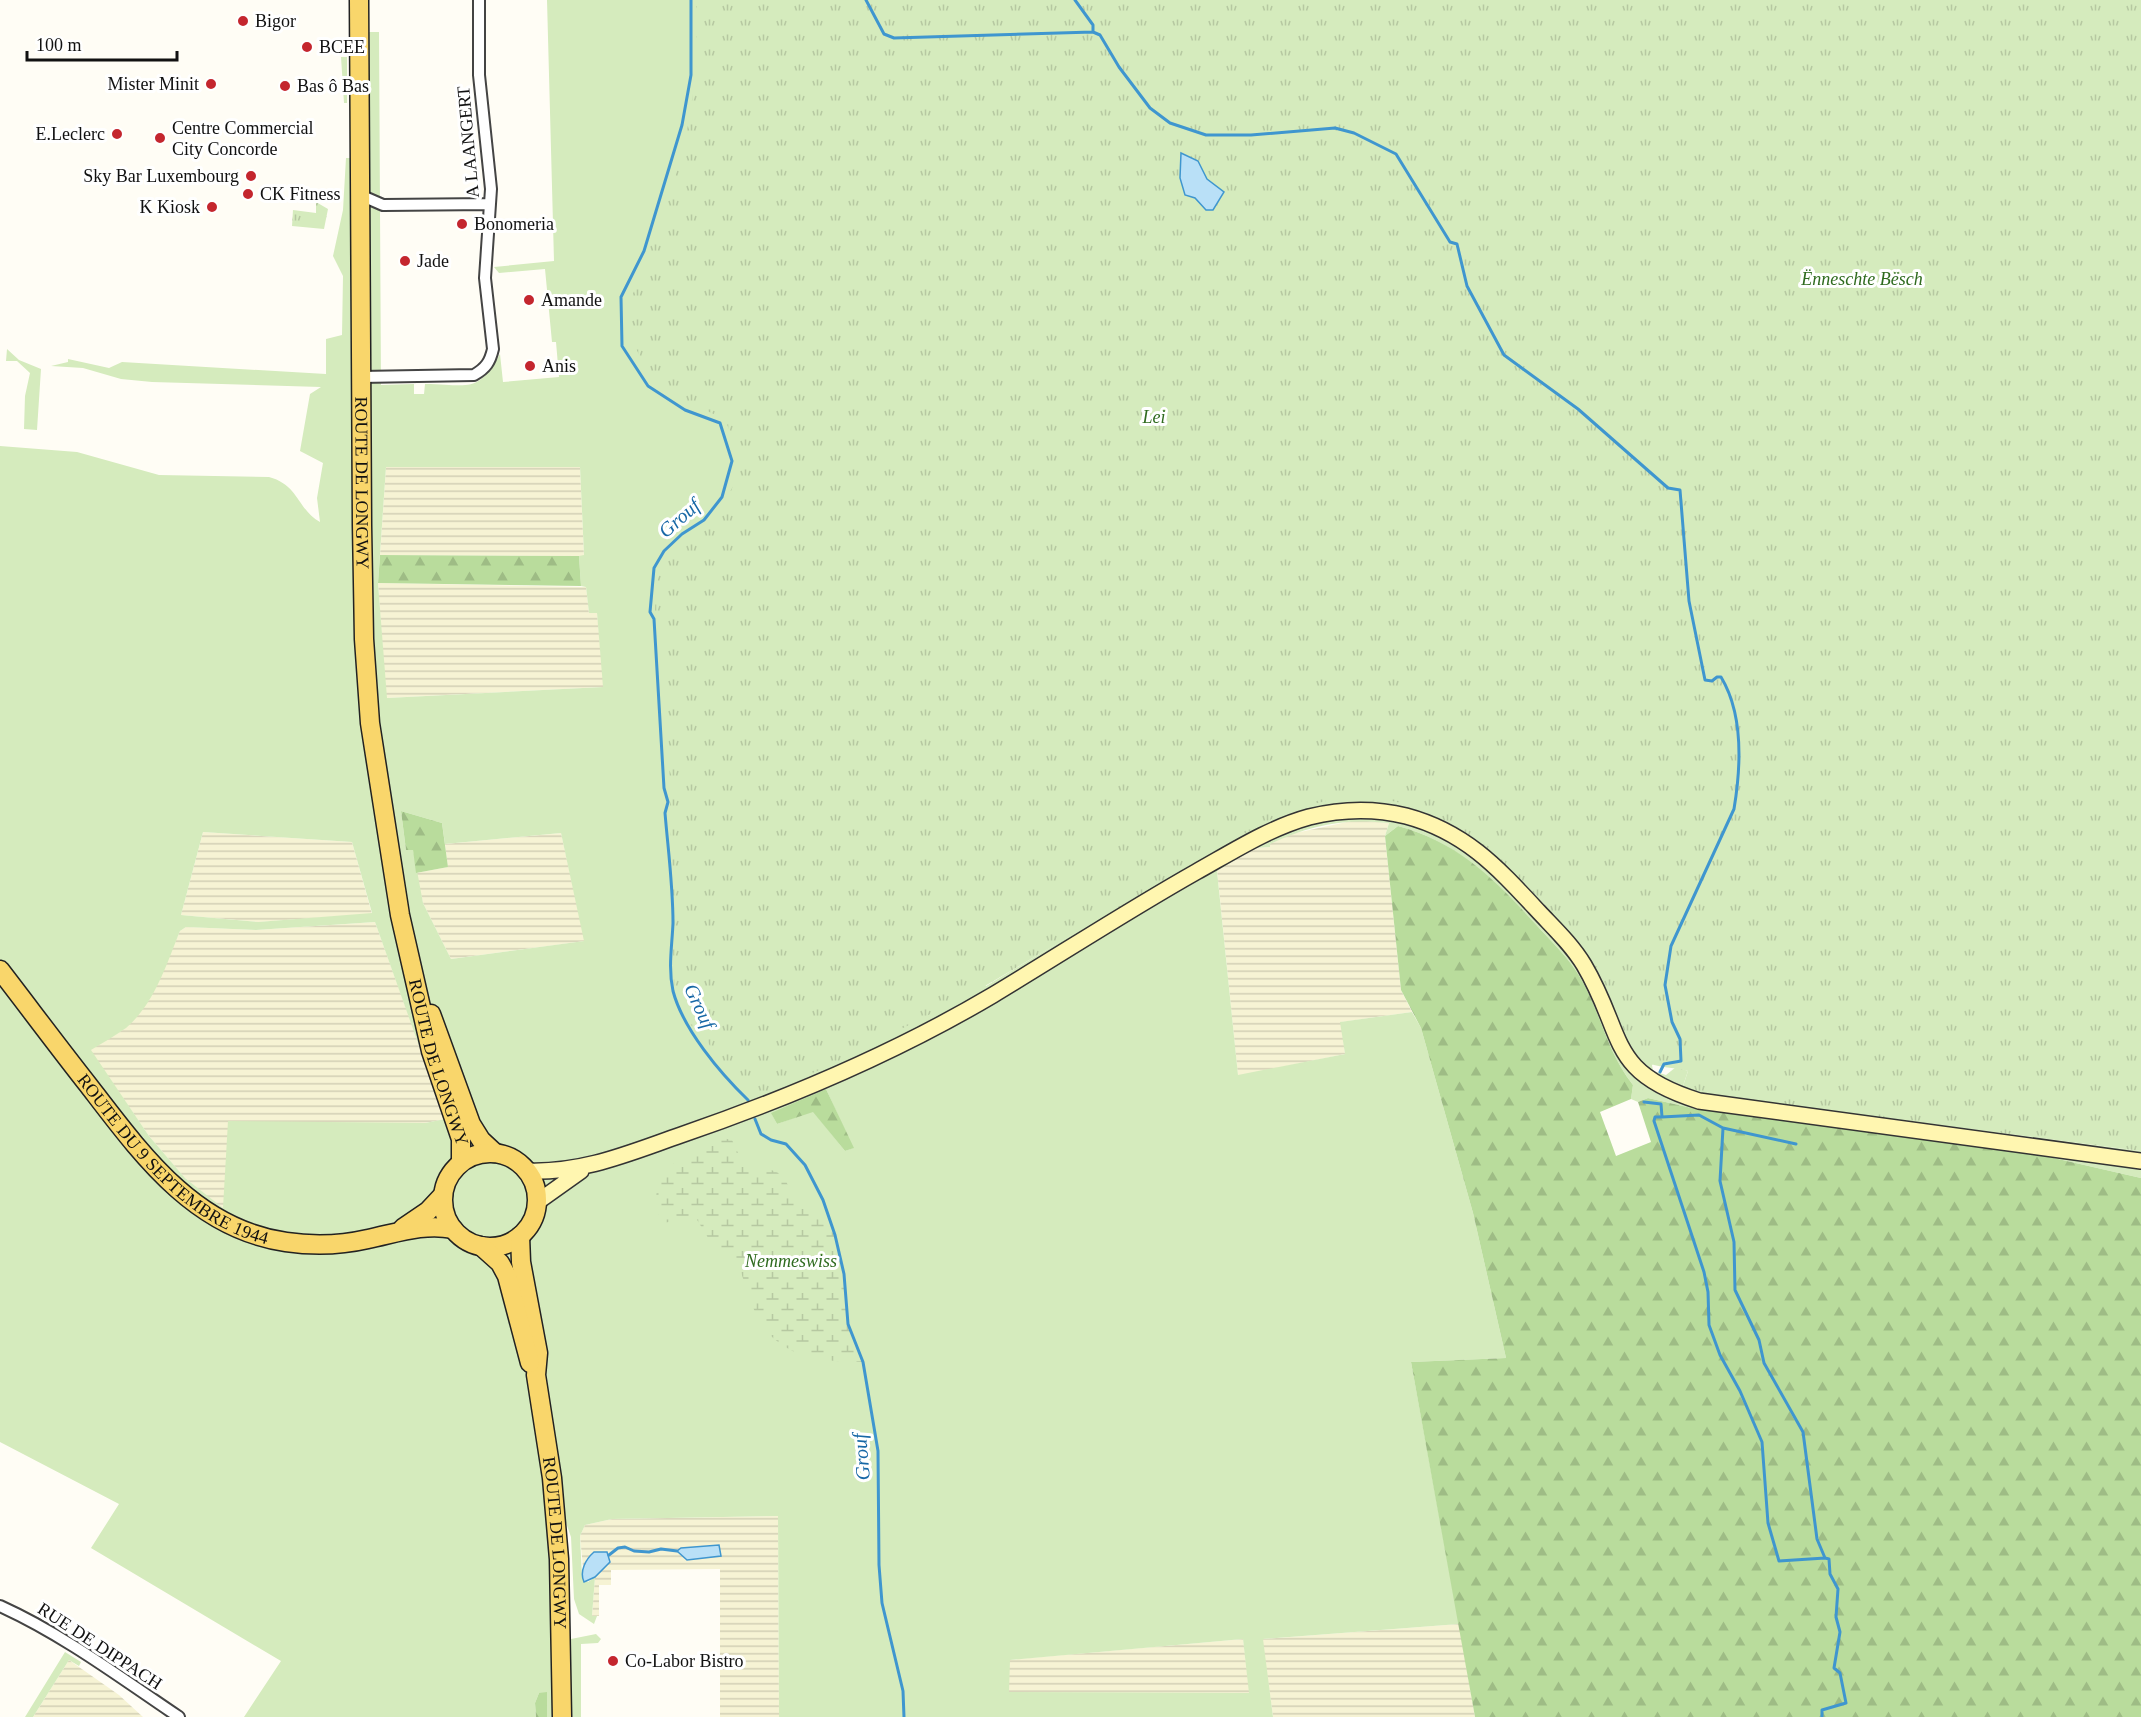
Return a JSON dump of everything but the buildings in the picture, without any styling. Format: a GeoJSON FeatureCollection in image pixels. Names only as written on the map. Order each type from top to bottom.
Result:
{"type":"FeatureCollection","features":[{"type":"Feature","properties":{"kind":"main road","name":"ROUTE DE LONGWY"},"geometry":{"type":"LineString","coordinates":[[359,0],[364,628],[370,723],[384,829],[411,962],[431,1051],[461,1139],[461,1162]]}},
{"type":"Feature","properties":{"kind":"main road"},"geometry":{"type":"LineString","coordinates":[[527,1171],[552,1172],[586,1168],[733,1117],[845,1071],[989,997],[1123,914],[1260,837],[1309,818],[1354,810],[1379,812],[1419,820],[1451,833],[1487,858],[1564,939],[1582,962],[1624,1055],[1648,1080],[1663,1088],[1699,1101],[2141,1161]]}},
{"type":"Feature","properties":{"kind":"main road","name":"ROUTE DE LONGWY"},"geometry":{"type":"LineString","coordinates":[[411,962],[471,1124],[481,1140],[495,1153]]}},
{"type":"Feature","properties":{"kind":"main road","name":"ROUTE DU 9 SEPTEMBRE 1944"},"geometry":{"type":"LineString","coordinates":[[0,970],[136,1147],[169,1183],[198,1208],[248,1232],[287,1242],[344,1243],[430,1227],[453,1229]]}},
{"type":"Feature","properties":{"kind":"main road"},"geometry":{"type":"LineString","coordinates":[[495,1153],[512,1159],[527,1171],[532,1180],[536,1203],[528,1226],[520,1236],[501,1245],[481,1246],[470,1243],[453,1229],[447,1219],[443,1195],[446,1182],[461,1162],[471,1156],[495,1153]]}},
{"type":"Feature","properties":{"kind":"main road"},"geometry":{"type":"LineString","coordinates":[[536,1203],[586,1168]]}},
{"type":"Feature","properties":{"kind":"main road"},"geometry":{"type":"LineString","coordinates":[[399,1231],[428,1211],[443,1195]]}},
{"type":"Feature","properties":{"kind":"main road","name":"ROUTE DE LONGWY"},"geometry":{"type":"LineString","coordinates":[[520,1236],[521,1262],[538,1353],[536,1375],[550,1467],[558,1547],[562,1714]]}},
{"type":"Feature","properties":{"kind":"main road","name":"ROUTE DE LONGWY"},"geometry":{"type":"LineString","coordinates":[[481,1246],[500,1263],[507,1276],[526,1356],[536,1375]]}},
{"type":"Feature","properties":{"kind":"street","name":"A LAANGERT"},"geometry":{"type":"LineString","coordinates":[[361,377],[474,375],[484,369],[490,360],[493,349],[485,278],[490,166],[479,75],[479,0]]}},
{"type":"Feature","properties":{"kind":"street"},"geometry":{"type":"LineString","coordinates":[[360,195],[383,205],[490,204]]}},
{"type":"Feature","properties":{"kind":"street","name":"RUE DE DIPPACH"},"geometry":{"type":"LineString","coordinates":[[0,1606],[25,1617],[72,1646],[179,1717]]}},
{"type":"Feature","properties":{"kind":"shaded area"},"geometry":{"type":"Polygon","coordinates":[[[386,467],[580,467],[584,556],[380,555],[386,467]]]}},
{"type":"Feature","properties":{"kind":"shaded area"},"geometry":{"type":"Polygon","coordinates":[[[378,583],[586,587],[589,613],[597,612],[604,687],[386,698],[378,583]]]}},
{"type":"Feature","properties":{"kind":"shaded area"},"geometry":{"type":"Polygon","coordinates":[[[1356,820],[1389,823],[1385,836],[1401,990],[1412,1012],[1341,1022],[1345,1054],[1238,1076],[1217,870],[1255,848],[1270,847],[1269,844],[1291,834],[1356,820]]]}},
{"type":"Feature","properties":{"kind":"shaded area"},"geometry":{"type":"Polygon","coordinates":[[[203,832],[352,842],[372,914],[258,922],[181,915],[203,832]]]}},
{"type":"Feature","properties":{"kind":"shaded area"},"geometry":{"type":"Polygon","coordinates":[[[561,833],[585,941],[451,959],[423,903],[416,873],[448,867],[445,844],[561,833]]]}},
{"type":"Feature","properties":{"kind":"shaded area"},"geometry":{"type":"Polygon","coordinates":[[[375,922],[446,1119],[425,1123],[223,1209],[185,1178],[149,1136],[90,1050],[124,1029],[149,1000],[180,931],[186,927],[256,930],[375,922]]]}},
{"type":"Feature","properties":{"kind":"shaded area"},"geometry":{"type":"Polygon","coordinates":[[[778,1516],[779,1717],[720,1717],[720,1569],[611,1570],[611,1585],[599,1585],[599,1616],[592,1616],[595,1577],[610,1562],[587,1558],[583,1568],[580,1536],[585,1525],[612,1519],[778,1516]]]}},
{"type":"Feature","properties":{"kind":"shaded area"},"geometry":{"type":"Polygon","coordinates":[[[1459,1624],[1475,1717],[1273,1717],[1262,1639],[1459,1624]]]}},
{"type":"Feature","properties":{"kind":"shaded area"},"geometry":{"type":"Polygon","coordinates":[[[1243,1639],[1250,1693],[1009,1693],[1009,1660],[1243,1639]]]}},
{"type":"Feature","properties":{"kind":"shaded area"},"geometry":{"type":"Polygon","coordinates":[[[69,1660],[119,1695],[143,1717],[33,1717],[69,1660]]]}},
{"type":"Feature","properties":{"kind":"green space"},"geometry":{"type":"Polygon","coordinates":[[[547,0],[729,0],[714,166],[718,262],[732,355],[746,394],[823,366],[867,550],[727,586],[736,633],[700,642],[710,769],[763,955],[954,900],[986,986],[1210,852],[1199,821],[1120,514],[997,194],[857,224],[824,0],[1064,0],[1107,56],[1074,74],[1018,88],[1011,100],[1026,139],[1057,169],[1087,239],[1110,256],[1137,287],[1146,282],[1116,208],[1076,185],[1089,152],[1088,137],[1065,144],[1039,124],[1031,99],[1082,85],[1119,67],[1164,111],[1206,135],[1229,119],[1251,135],[1329,133],[1349,157],[1383,151],[1404,167],[1450,242],[1443,257],[1467,286],[1481,320],[1497,331],[1504,355],[1526,381],[1552,389],[1559,406],[1578,409],[1588,431],[1668,488],[1680,490],[1680,566],[1686,615],[1703,688],[1728,690],[1737,734],[1738,779],[1734,809],[1671,946],[1662,1021],[1664,1038],[1680,1039],[1672,1063],[1657,1060],[1652,1065],[1653,1071],[1666,1075],[1676,1067],[1688,1071],[1682,1089],[1691,1093],[2141,1151],[2141,1178],[2045,1156],[1696,1109],[1648,1098],[1638,1102],[1631,1099],[1633,1085],[1617,1061],[1576,970],[1524,912],[1476,867],[1459,854],[1420,833],[1398,826],[1385,836],[1389,823],[1342,822],[1299,832],[1270,844],[1270,847],[1255,848],[1217,871],[1238,1075],[1345,1054],[1340,1022],[1412,1012],[1421,1028],[1473,1213],[1506,1358],[1411,1362],[1459,1624],[1263,1639],[1273,1717],[779,1717],[778,1516],[612,1519],[585,1525],[580,1536],[582,1577],[588,1582],[595,1577],[592,1616],[597,1616],[594,1624],[579,1614],[574,1599],[571,1537],[552,1482],[559,1559],[561,1641],[596,1634],[601,1639],[598,1643],[581,1644],[581,1717],[547,1717],[546,1693],[539,1693],[535,1703],[536,1717],[244,1717],[281,1661],[91,1548],[119,1504],[0,1442],[0,446],[77,452],[159,475],[269,477],[292,491],[312,517],[320,522],[317,498],[323,463],[300,451],[310,394],[321,387],[152,382],[121,379],[83,368],[51,366],[68,362],[68,359],[109,368],[122,362],[326,374],[326,339],[342,335],[343,276],[333,256],[343,210],[346,158],[360,158],[359,32],[379,32],[381,385],[414,384],[414,394],[424,394],[425,384],[462,385],[478,382],[500,354],[503,382],[559,377],[556,342],[552,342],[545,269],[499,273],[494,267],[554,261],[547,0]],[[1181,153],[1180,178],[1185,195],[1195,198],[1206,210],[1214,210],[1224,191],[1207,179],[1198,161],[1181,153]],[[1479,442],[1455,446],[1513,720],[1519,789],[1495,787],[1429,798],[1424,810],[1473,837],[1492,853],[1570,936],[1588,958],[1629,1042],[1633,1040],[1617,919],[1630,863],[1648,821],[1616,799],[1608,695],[1583,600],[1546,501],[1580,503],[1603,540],[1616,545],[1660,530],[1658,518],[1646,494],[1633,484],[1613,474],[1592,488],[1523,488],[1523,500],[1480,497],[1473,469],[1479,442]],[[386,467],[378,583],[387,698],[603,687],[597,613],[589,613],[586,587],[581,586],[579,556],[584,555],[580,467],[386,467]],[[401,811],[406,850],[413,849],[423,903],[451,959],[584,941],[561,833],[445,844],[442,823],[401,811]],[[203,832],[181,915],[258,922],[372,913],[352,842],[203,832]],[[375,922],[256,930],[186,927],[180,931],[159,983],[145,1007],[126,1028],[91,1050],[149,1136],[185,1178],[223,1208],[228,1121],[425,1123],[445,1119],[375,922]],[[826,1089],[772,1114],[777,1124],[813,1111],[845,1151],[853,1148],[826,1089]],[[1243,1639],[1010,1660],[1009,1692],[1249,1693],[1243,1639]]]}},
{"type":"Feature","properties":{"kind":"green space","name":"Lei"},"geometry":{"type":"Polygon","coordinates":[[[696,0],[2141,0],[2141,1151],[1691,1093],[1682,1089],[1688,1071],[1649,1063],[1636,1054],[1624,1035],[1606,991],[1582,952],[1558,921],[1502,862],[1470,837],[1436,817],[1401,803],[1366,797],[1314,804],[1265,822],[985,986],[831,1065],[750,1100],[720,1066],[703,1032],[697,1031],[688,1022],[685,1004],[674,993],[669,747],[661,649],[666,625],[655,612],[656,582],[668,554],[712,520],[734,485],[739,456],[725,419],[655,388],[631,338],[624,313],[648,261],[649,248],[657,238],[685,143],[697,69],[696,0]]]}},
{"type":"Feature","properties":{"kind":"green space"},"geometry":{"type":"Polygon","coordinates":[[[341,57],[347,57],[347,103],[344,103],[341,57]]]}},
{"type":"Feature","properties":{"kind":"green space"},"geometry":{"type":"Polygon","coordinates":[[[316,202],[328,209],[324,229],[292,226],[293,210],[316,213],[316,202]]]}},
{"type":"Feature","properties":{"kind":"green space"},"geometry":{"type":"Polygon","coordinates":[[[7,349],[19,360],[41,369],[37,430],[24,429],[25,396],[30,373],[17,361],[6,361],[7,349]]]}},
{"type":"Feature","properties":{"kind":"green space"},"geometry":{"type":"Polygon","coordinates":[[[380,555],[579,556],[581,586],[378,583],[380,555]]]}},
{"type":"Feature","properties":{"kind":"green space"},"geometry":{"type":"Polygon","coordinates":[[[401,811],[442,823],[448,867],[416,873],[413,850],[406,850],[401,811]]]}},
{"type":"Feature","properties":{"kind":"green space"},"geometry":{"type":"Polygon","coordinates":[[[1398,826],[1441,843],[1476,866],[1524,912],[1576,970],[1617,1061],[1633,1085],[1631,1099],[1600,1112],[1616,1156],[1651,1142],[1638,1102],[1648,1098],[1696,1109],[2045,1156],[2141,1178],[2141,1717],[1475,1717],[1411,1362],[1506,1358],[1473,1213],[1421,1028],[1401,990],[1385,836],[1398,826]]]}},
{"type":"Feature","properties":{"kind":"green space"},"geometry":{"type":"Polygon","coordinates":[[[826,1089],[854,1148],[845,1151],[813,1112],[777,1124],[771,1113],[826,1089]]]}},
{"type":"Feature","properties":{"kind":"green space","name":"Nemmeswiss"},"geometry":{"type":"Polygon","coordinates":[[[722,1138],[732,1140],[746,1170],[751,1172],[769,1169],[781,1174],[797,1199],[835,1235],[844,1274],[848,1324],[863,1362],[822,1360],[786,1348],[760,1324],[735,1255],[713,1246],[696,1218],[690,1216],[661,1224],[656,1197],[664,1174],[680,1158],[722,1138]]]}},
{"type":"Feature","properties":{"kind":"green space"},"geometry":{"type":"Polygon","coordinates":[[[65,1652],[81,1662],[79,1666],[69,1660],[33,1717],[25,1717],[65,1652]]]}},
{"type":"Feature","properties":{"kind":"green space"},"geometry":{"type":"Polygon","coordinates":[[[547,1692],[547,1717],[536,1717],[535,1703],[539,1693],[547,1692]]]}},
{"type":"Feature","properties":{"kind":"water"},"geometry":{"type":"Polygon","coordinates":[[[1181,153],[1198,161],[1207,179],[1224,192],[1213,210],[1206,210],[1195,198],[1185,195],[1180,178],[1181,153]]]}},
{"type":"Feature","properties":{"kind":"water"},"geometry":{"type":"Polygon","coordinates":[[[719,1545],[721,1556],[687,1560],[677,1551],[681,1548],[719,1545]]]}},
{"type":"Feature","properties":{"kind":"water"},"geometry":{"type":"Polygon","coordinates":[[[594,1552],[607,1552],[610,1562],[595,1577],[584,1582],[582,1574],[584,1566],[594,1552]]]}},
{"type":"Feature","properties":{"kind":"waterway","name":"Grouf"},"geometry":{"type":"LineString","coordinates":[[691,0],[691,75],[682,125],[644,251],[621,297],[622,346],[648,386],[685,410],[720,423],[732,461],[722,497],[704,520],[682,534],[664,551],[654,568],[650,612],[654,619],[664,788],[668,802],[665,813],[672,895],[673,991],[685,1020],[704,1050],[748,1100]]}},
{"type":"Feature","properties":{"kind":"waterway"},"geometry":{"type":"LineString","coordinates":[[866,0],[884,34],[894,38],[1093,32],[1100,35],[1119,67],[1150,108],[1170,123],[1206,135],[1251,135],[1335,128],[1354,133],[1396,154],[1450,242],[1457,244],[1467,286],[1504,355],[1578,409],[1668,488],[1680,490],[1689,601],[1705,680],[1712,681],[1721,677],[1728,692],[1737,724],[1739,759],[1734,809],[1671,946],[1665,985],[1672,1022],[1680,1039],[1681,1061],[1664,1064],[1660,1072]]}},
{"type":"Feature","properties":{"kind":"waterway"},"geometry":{"type":"LineString","coordinates":[[1075,0],[1093,25],[1093,32]]}},
{"type":"Feature","properties":{"kind":"waterway"},"geometry":{"type":"LineString","coordinates":[[1644,1102],[1661,1104],[1662,1117],[1655,1117],[1654,1121],[1704,1272],[1708,1292],[1709,1325],[1720,1355],[1740,1391],[1762,1442],[1768,1523],[1779,1561],[1825,1558]]}},
{"type":"Feature","properties":{"kind":"waterway"},"geometry":{"type":"LineString","coordinates":[[1662,1117],[1699,1115],[1723,1128],[1720,1181],[1734,1242],[1735,1290],[1759,1340],[1764,1363],[1803,1432],[1817,1539],[1825,1558],[1829,1559],[1830,1574],[1838,1589],[1836,1617],[1840,1632],[1834,1668],[1840,1673],[1846,1703],[1822,1710],[1822,1717]]}},
{"type":"Feature","properties":{"kind":"waterway","name":"Grouf"},"geometry":{"type":"LineString","coordinates":[[755,1119],[761,1134],[771,1140],[786,1144],[805,1165],[823,1200],[835,1235],[844,1274],[848,1324],[863,1362],[878,1451],[879,1565],[882,1603],[903,1691],[904,1717]]}},
{"type":"Feature","properties":{"kind":"waterway"},"geometry":{"type":"LineString","coordinates":[[1723,1128],[1796,1144]]}},
{"type":"Feature","properties":{"kind":"waterway"},"geometry":{"type":"LineString","coordinates":[[609,1555],[618,1548],[625,1547],[634,1551],[649,1552],[661,1549],[677,1551]]}},
{"type":"Feature","properties":{"kind":"place","name":"Bigor"},"geometry":{"type":"Point","coordinates":[243,21]}},
{"type":"Feature","properties":{"kind":"place","name":"BCEE"},"geometry":{"type":"Point","coordinates":[307,47]}},
{"type":"Feature","properties":{"kind":"place","name":"Mister Minit"},"geometry":{"type":"Point","coordinates":[211,84]}},
{"type":"Feature","properties":{"kind":"place","name":"Bas ô Bas"},"geometry":{"type":"Point","coordinates":[285,86]}},
{"type":"Feature","properties":{"kind":"place","name":"E.Leclerc"},"geometry":{"type":"Point","coordinates":[117,134]}},
{"type":"Feature","properties":{"kind":"place","name":"Centre Commercial City Concorde"},"geometry":{"type":"Point","coordinates":[160,138]}},
{"type":"Feature","properties":{"kind":"place","name":"Sky Bar Luxembourg"},"geometry":{"type":"Point","coordinates":[251,176]}},
{"type":"Feature","properties":{"kind":"place","name":"CK Fitness"},"geometry":{"type":"Point","coordinates":[248,194]}},
{"type":"Feature","properties":{"kind":"place","name":"K Kiosk"},"geometry":{"type":"Point","coordinates":[212,207]}},
{"type":"Feature","properties":{"kind":"place","name":"Bonomeria"},"geometry":{"type":"Point","coordinates":[462,224]}},
{"type":"Feature","properties":{"kind":"place","name":"Jade"},"geometry":{"type":"Point","coordinates":[405,261]}},
{"type":"Feature","properties":{"kind":"place","name":"Amande"},"geometry":{"type":"Point","coordinates":[529,300]}},
{"type":"Feature","properties":{"kind":"place","name":"Anis"},"geometry":{"type":"Point","coordinates":[530,366]}},
{"type":"Feature","properties":{"kind":"place","name":"Co-Labor Bistro"},"geometry":{"type":"Point","coordinates":[613,1661]}},
{"type":"Feature","properties":{"kind":"park label","name":"Ënneschte Bësch"},"geometry":{"type":"Point","coordinates":[1862,279]}}]}
